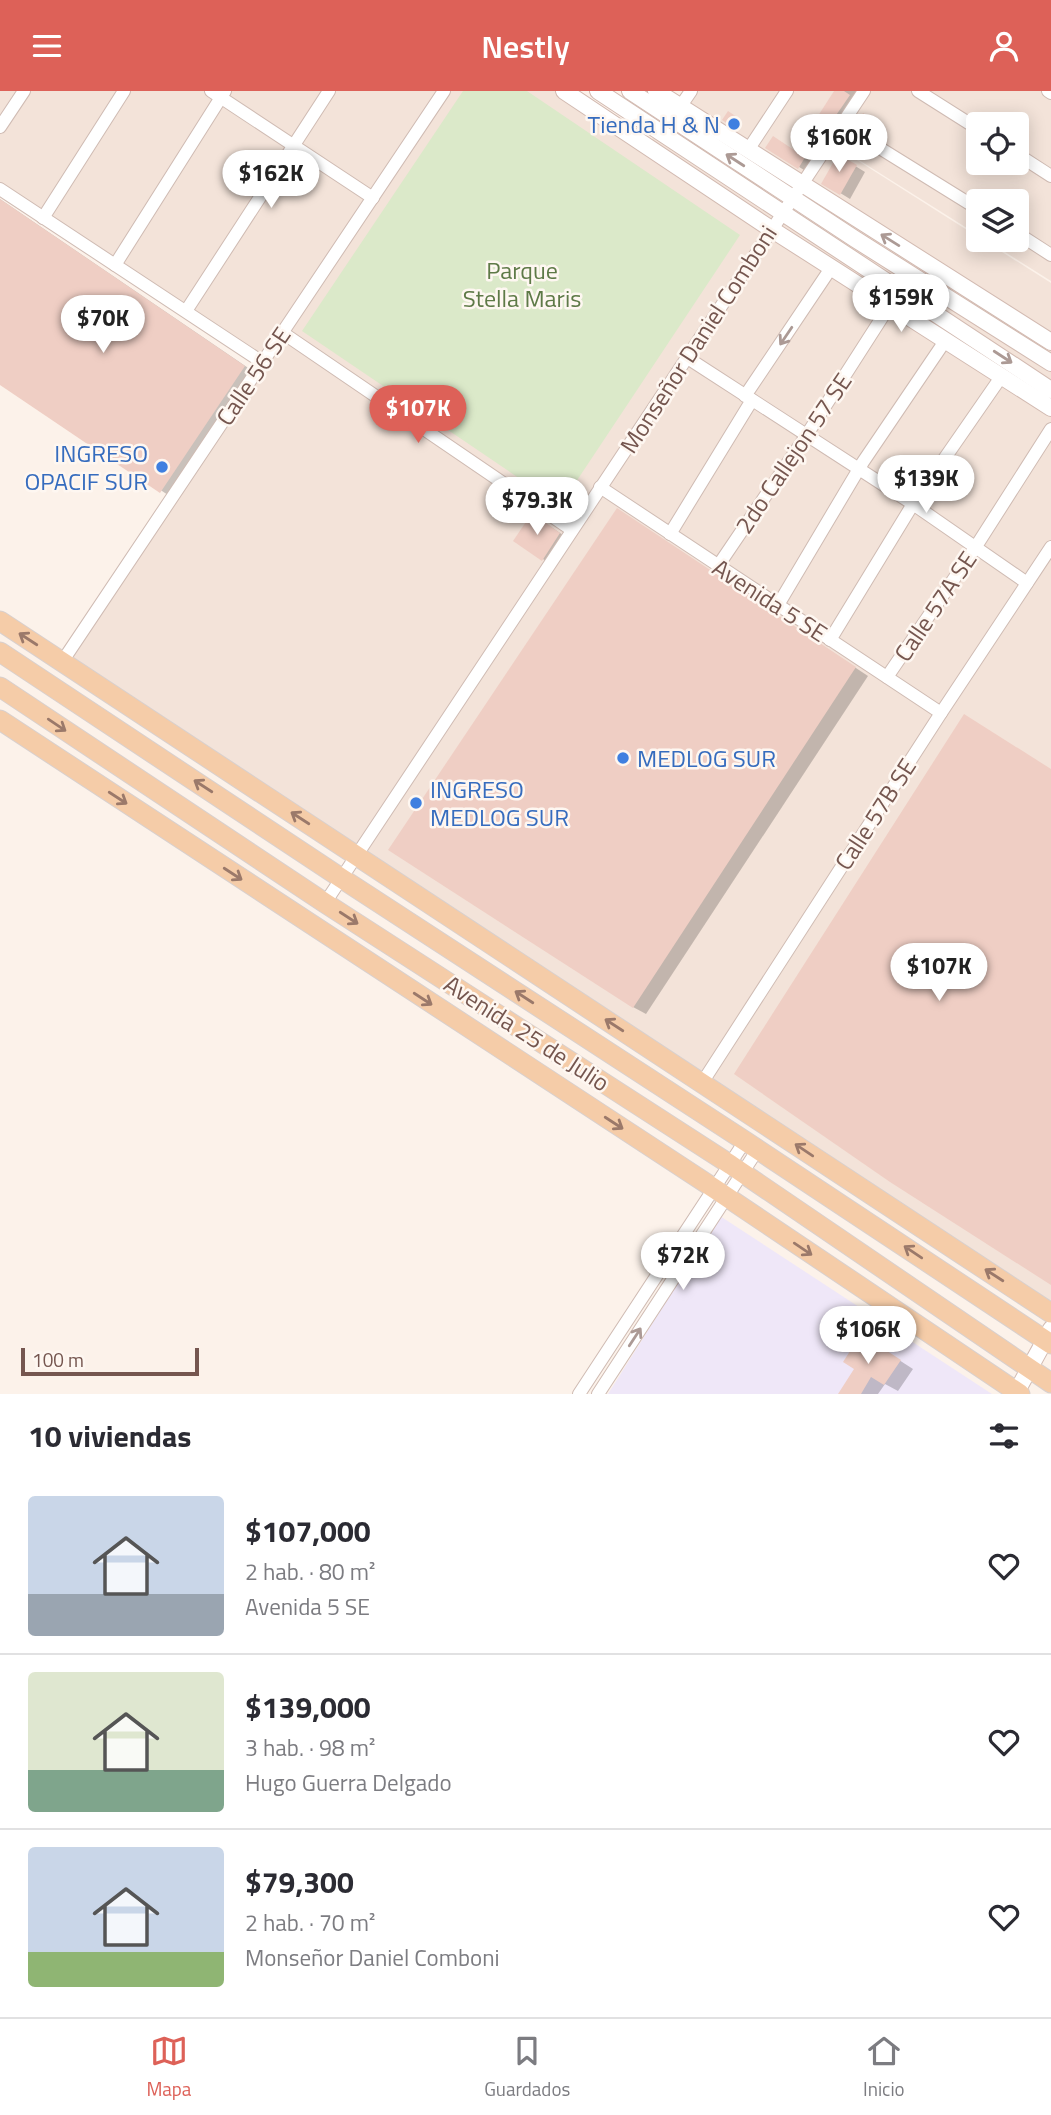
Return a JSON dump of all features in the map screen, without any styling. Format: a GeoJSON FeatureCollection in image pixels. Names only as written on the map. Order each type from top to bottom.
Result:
{"type":"FeatureCollection","features":[{"type":"Feature","properties":{"kind":"main road"},"geometry":{"type":"LineString","coordinates":[[564,91],[771,229],[1051,408]]}},
{"type":"Feature","properties":{"kind":"main road"},"geometry":{"type":"LineString","coordinates":[[598,91],[1051,390]]}},
{"type":"Feature","properties":{"kind":"main road"},"geometry":{"type":"LineString","coordinates":[[630,91],[1051,342]]}},
{"type":"Feature","properties":{"kind":"main road"},"geometry":{"type":"LineString","coordinates":[[656,91],[748,150],[796,191],[1051,363]]}},
{"type":"Feature","properties":{"kind":"main road"},"geometry":{"type":"LineString","coordinates":[[0,621],[1051,1313]]}},
{"type":"Feature","properties":{"kind":"main road","name":"Avenida 25 de Julio"},"geometry":{"type":"LineString","coordinates":[[0,652],[341,878],[1049,1338]]}},
{"type":"Feature","properties":{"kind":"main road","name":"Avenida 25 de Julio"},"geometry":{"type":"LineString","coordinates":[[0,687],[325,903],[743,1173],[1030,1368],[1049,1385]]}},
{"type":"Feature","properties":{"kind":"main road","name":"Avenida 25 de Julio"},"geometry":{"type":"LineString","coordinates":[[0,720],[720,1193],[1018,1393]]}},
{"type":"Feature","properties":{"kind":"main road"},"geometry":{"type":"LineString","coordinates":[[319,931],[396,949]]}},
{"type":"Feature","properties":{"kind":"main road"},"geometry":{"type":"LineString","coordinates":[[707,1150],[719,1151],[729,1142],[751,1144],[764,1158],[758,1162],[753,1175],[743,1173]]}},
{"type":"Feature","properties":{"kind":"main road"},"geometry":{"type":"LineString","coordinates":[[1018,1393],[1049,1338]]}},
{"type":"Feature","properties":{"kind":"street"},"geometry":{"type":"LineString","coordinates":[[0,127],[24,91]]}},
{"type":"Feature","properties":{"kind":"street"},"geometry":{"type":"LineString","coordinates":[[43,218],[124,91]]}},
{"type":"Feature","properties":{"kind":"street"},"geometry":{"type":"LineString","coordinates":[[186,311],[329,91]]}},
{"type":"Feature","properties":{"kind":"street","name":"Calle 56 SE"},"geometry":{"type":"LineString","coordinates":[[62,661],[444,91]]}},
{"type":"Feature","properties":{"kind":"street"},"geometry":{"type":"LineString","coordinates":[[680,107],[691,91]]}},
{"type":"Feature","properties":{"kind":"street"},"geometry":{"type":"LineString","coordinates":[[748,150],[787,91]]}},
{"type":"Feature","properties":{"kind":"street","name":"Monseñor Daniel Comboni"},"geometry":{"type":"LineString","coordinates":[[325,903],[864,91]]}},
{"type":"Feature","properties":{"kind":"street"},"geometry":{"type":"LineString","coordinates":[[918,91],[966,121]]}},
{"type":"Feature","properties":{"kind":"street"},"geometry":{"type":"LineString","coordinates":[[116,265],[219,93],[373,198]]}},
{"type":"Feature","properties":{"kind":"street"},"geometry":{"type":"LineString","coordinates":[[841,124],[966,202]]}},
{"type":"Feature","properties":{"kind":"street"},"geometry":{"type":"LineString","coordinates":[[1029,162],[1051,176]]}},
{"type":"Feature","properties":{"kind":"street"},"geometry":{"type":"LineString","coordinates":[[0,189],[262,362]]}},
{"type":"Feature","properties":{"kind":"street"},"geometry":{"type":"LineString","coordinates":[[1029,241],[1051,255]]}},
{"type":"Feature","properties":{"kind":"street"},"geometry":{"type":"LineString","coordinates":[[670,534],[748,398],[831,268]]}},
{"type":"Feature","properties":{"kind":"street","name":"2do Callejon 57 SE"},"geometry":{"type":"LineString","coordinates":[[718,566],[890,305]]}},
{"type":"Feature","properties":{"kind":"street"},"geometry":{"type":"LineString","coordinates":[[283,333],[572,530]]}},
{"type":"Feature","properties":{"kind":"street"},"geometry":{"type":"LineString","coordinates":[[778,605],[859,470],[945,341]]}},
{"type":"Feature","properties":{"kind":"street"},"geometry":{"type":"LineString","coordinates":[[686,357],[1027,583]]}},
{"type":"Feature","properties":{"kind":"street"},"geometry":{"type":"LineString","coordinates":[[830,640],[913,505],[1001,377]]}},
{"type":"Feature","properties":{"kind":"street","name":"Calle 57A SE"},"geometry":{"type":"LineString","coordinates":[[887,677],[975,548],[1051,429]]}},
{"type":"Feature","properties":{"kind":"street","name":"Avenida 5 SE"},"geometry":{"type":"LineString","coordinates":[[600,488],[941,713]]}},
{"type":"Feature","properties":{"kind":"street","name":"Calle 57B SE"},"geometry":{"type":"LineString","coordinates":[[702,1083],[1051,547]]}},
{"type":"Feature","properties":{"kind":"street"},"geometry":{"type":"LineString","coordinates":[[579,1394],[670,1257],[720,1193],[743,1173],[751,1144]]}},
{"type":"Feature","properties":{"kind":"street"},"geometry":{"type":"LineString","coordinates":[[598,1394],[681,1265],[720,1193]]}},
{"type":"Feature","properties":{"kind":"street"},"geometry":{"type":"LineString","coordinates":[[670,1257],[681,1265]]}},
{"type":"Feature","properties":{"kind":"shaded area"},"geometry":{"type":"Polygon","coordinates":[[[0,91],[19,91],[0,120],[0,91]]]}},
{"type":"Feature","properties":{"kind":"shaded area"},"geometry":{"type":"Polygon","coordinates":[[[28,91],[441,91],[263,356],[0,182],[0,134],[28,91]]]}},
{"type":"Feature","properties":{"kind":"shaded area"},"geometry":{"type":"Polygon","coordinates":[[[448,91],[559,91],[646,148],[684,91],[858,91],[357,849],[66,661],[448,91]]]}},
{"type":"Feature","properties":{"kind":"shaded area"},"geometry":{"type":"Polygon","coordinates":[[[866,91],[1051,91],[1051,281],[1005,252],[1029,252],[1029,189],[966,189],[966,227],[832,143],[866,91]]]}},
{"type":"Feature","properties":{"kind":"shaded area"},"geometry":{"type":"Polygon","coordinates":[[[830,143],[966,229],[966,252],[1002,252],[1051,283],[1051,547],[702,1073],[364,853],[830,143]]]}},
{"type":"Feature","properties":{"kind":"shaded area"},"geometry":{"type":"Polygon","coordinates":[[[1051,555],[1051,1307],[712,1080],[1051,555]]]}},
{"type":"Feature","properties":{"kind":"shaded area"},"geometry":{"type":"Polygon","coordinates":[[[720,1216],[992,1394],[608,1394],[720,1216]]]}},
{"type":"Feature","properties":{"kind":"green space","name":"Parque Stella Maris"},"geometry":{"type":"Polygon","coordinates":[[[463,91],[527,91],[740,235],[560,506],[302,331],[463,91]]]}},
{"type":"Feature","properties":{"kind":"building"},"geometry":{"type":"Polygon","coordinates":[[[834,91],[844,91],[850,95],[830,124],[818,116],[834,91]]]}},
{"type":"Feature","properties":{"kind":"building"},"geometry":{"type":"Polygon","coordinates":[[[728,111],[740,119],[734,128],[722,120],[728,111]]]}},
{"type":"Feature","properties":{"kind":"building"},"geometry":{"type":"Polygon","coordinates":[[[863,113],[877,121],[870,132],[857,124],[863,113]]]}},
{"type":"Feature","properties":{"kind":"building"},"geometry":{"type":"Polygon","coordinates":[[[773,136],[797,152],[799,149],[807,154],[798,169],[765,148],[773,136]]]}},
{"type":"Feature","properties":{"kind":"building"},"geometry":{"type":"Polygon","coordinates":[[[838,154],[857,165],[840,195],[821,184],[838,154]]]}},
{"type":"Feature","properties":{"kind":"building"},"geometry":{"type":"Polygon","coordinates":[[[0,199],[245,366],[160,493],[0,385],[0,199]]]}},
{"type":"Feature","properties":{"kind":"building","name":"MEDLOG SUR"},"geometry":{"type":"Polygon","coordinates":[[[617,508],[856,667],[633,1008],[388,850],[617,508]]]}},
{"type":"Feature","properties":{"kind":"building"},"geometry":{"type":"Polygon","coordinates":[[[532,513],[560,533],[542,561],[513,541],[532,513]]]}},
{"type":"Feature","properties":{"kind":"building"},"geometry":{"type":"Polygon","coordinates":[[[964,714],[1051,769],[1051,1285],[890,1182],[734,1074],[964,714]]]}},
{"type":"Feature","properties":{"kind":"building"},"geometry":{"type":"Polygon","coordinates":[[[861,1334],[901,1360],[884,1385],[871,1377],[861,1394],[838,1394],[854,1369],[843,1362],[861,1334]]]}},
{"type":"Feature","properties":{"kind":"place","name":"Tienda H & N"},"geometry":{"type":"Point","coordinates":[734,124]}},
{"type":"Feature","properties":{"kind":"place","name":"INGRESO OPACIF SUR"},"geometry":{"type":"Point","coordinates":[162,467]}},
{"type":"Feature","properties":{"kind":"place","name":"MEDLOG SUR"},"geometry":{"type":"Point","coordinates":[623,758]}},
{"type":"Feature","properties":{"kind":"place","name":"INGRESO MEDLOG SUR"},"geometry":{"type":"Point","coordinates":[416,803]}}]}
